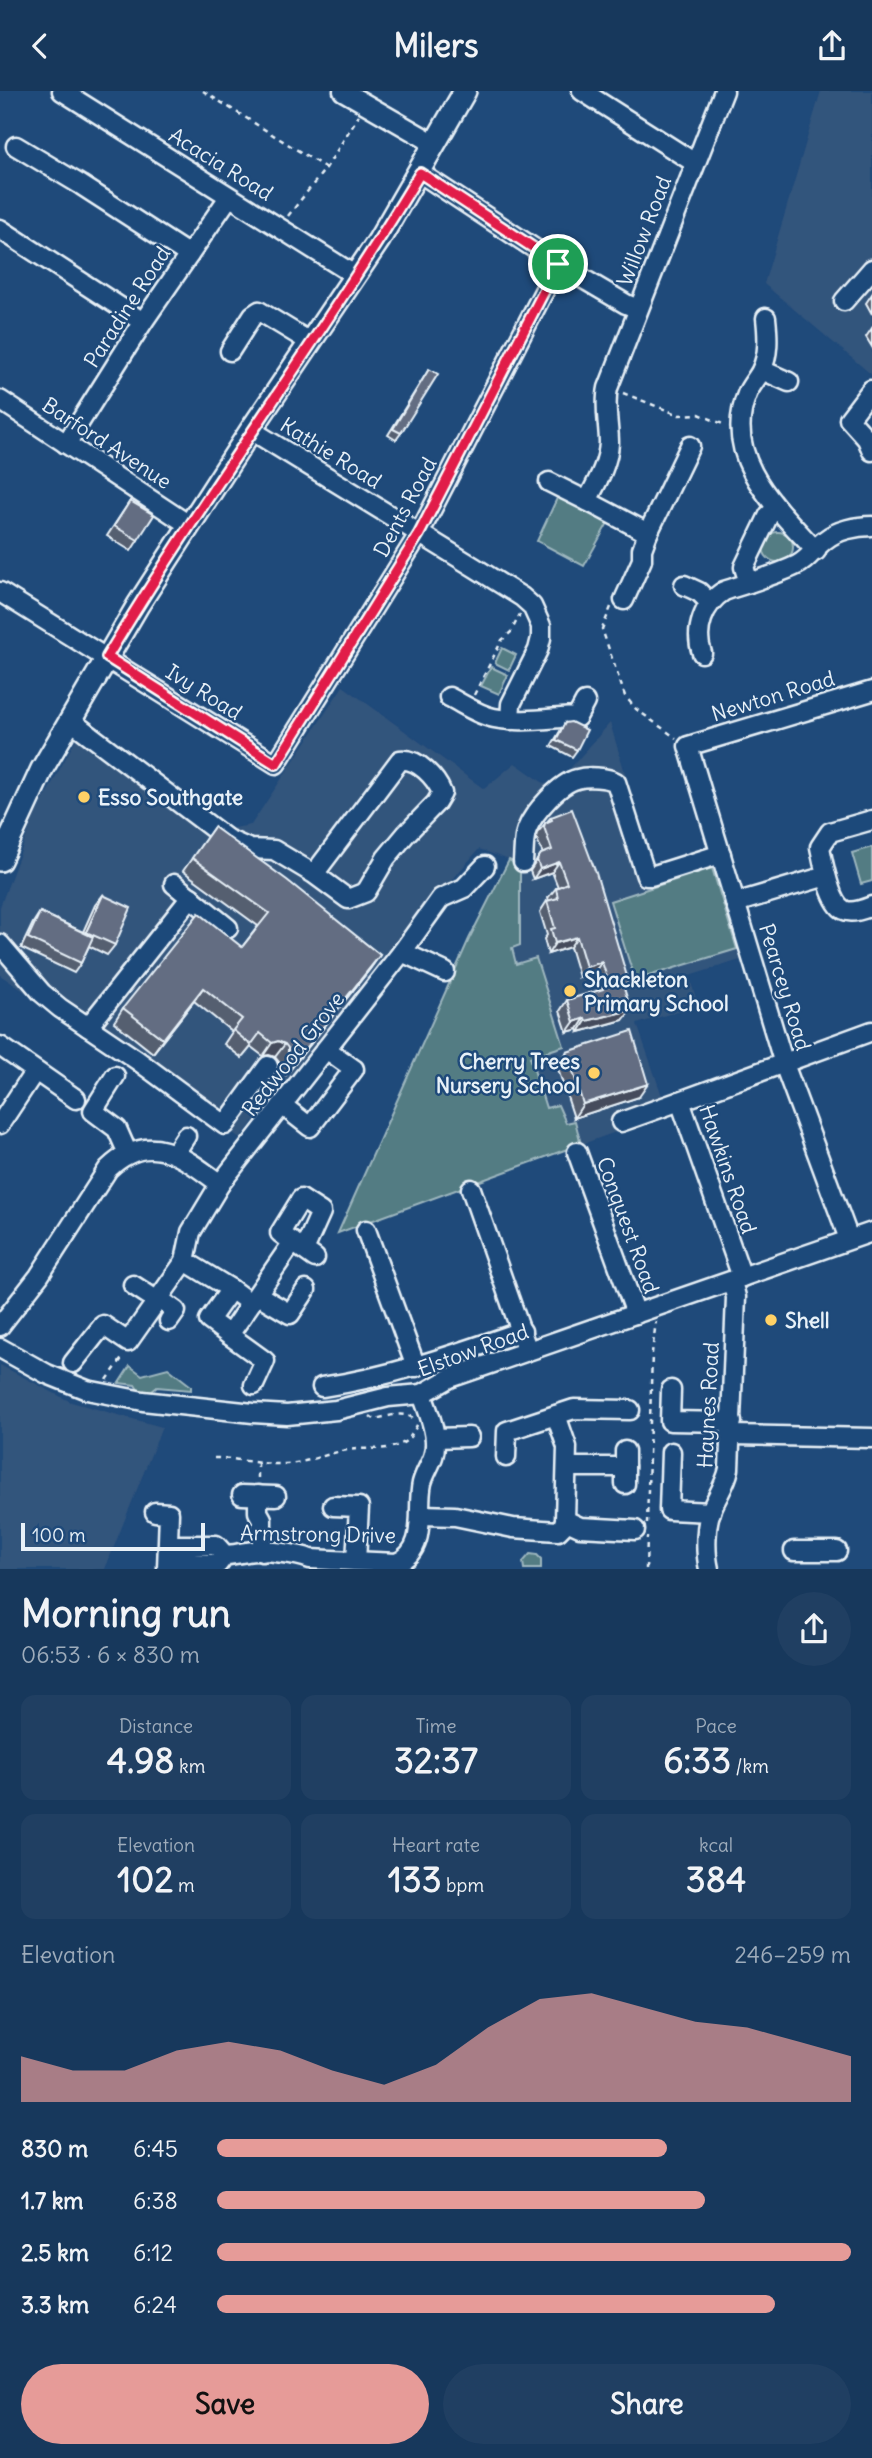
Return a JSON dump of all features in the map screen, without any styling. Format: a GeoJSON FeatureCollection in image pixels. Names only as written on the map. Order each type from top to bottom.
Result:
{"type":"FeatureCollection","features":[{"type":"Feature","properties":{"kind":"main road"},"geometry":{"type":"LineString","coordinates":[[0,860],[32,789],[107,657],[251,430],[356,276],[420,173],[464,91]]}},
{"type":"Feature","properties":{"kind":"street","name":"Acacia Road"},"geometry":{"type":"LineString","coordinates":[[62,91],[356,276]]}},
{"type":"Feature","properties":{"kind":"street"},"geometry":{"type":"LineString","coordinates":[[343,91],[435,144]]}},
{"type":"Feature","properties":{"kind":"street"},"geometry":{"type":"LineString","coordinates":[[582,91],[695,163]]}},
{"type":"Feature","properties":{"kind":"street","name":"Willow Road"},"geometry":{"type":"LineString","coordinates":[[587,501],[605,466],[609,445],[605,401],[608,388],[724,91]]}},
{"type":"Feature","properties":{"kind":"street"},"geometry":{"type":"LineString","coordinates":[[16,146],[81,184],[189,255]]}},
{"type":"Feature","properties":{"kind":"street"},"geometry":{"type":"LineString","coordinates":[[420,173],[558,264],[638,309]]}},
{"type":"Feature","properties":{"kind":"street","name":"Paradine Road"},"geometry":{"type":"LineString","coordinates":[[65,444],[229,197]]}},
{"type":"Feature","properties":{"kind":"street"},"geometry":{"type":"LineString","coordinates":[[0,229],[143,323]]}},
{"type":"Feature","properties":{"kind":"street","name":"Dents Road"},"geometry":{"type":"LineString","coordinates":[[276,764],[419,534],[558,264]]}},
{"type":"Feature","properties":{"kind":"street"},"geometry":{"type":"LineString","coordinates":[[844,301],[872,269]]}},
{"type":"Feature","properties":{"kind":"street"},"geometry":{"type":"LineString","coordinates":[[230,351],[253,315],[259,311],[310,342]]}},
{"type":"Feature","properties":{"kind":"street"},"geometry":{"type":"LineString","coordinates":[[766,318],[768,343],[762,370],[747,393],[741,416],[746,463],[777,508],[816,551]]}},
{"type":"Feature","properties":{"kind":"street"},"geometry":{"type":"LineString","coordinates":[[762,370],[789,382]]}},
{"type":"Feature","properties":{"kind":"street"},"geometry":{"type":"LineString","coordinates":[[871,390],[849,419],[866,439],[872,451]]}},
{"type":"Feature","properties":{"kind":"street","name":"Barford Avenue"},"geometry":{"type":"LineString","coordinates":[[0,400],[189,525]]}},
{"type":"Feature","properties":{"kind":"street","name":"Kathie Road"},"geometry":{"type":"LineString","coordinates":[[251,430],[526,601]]}},
{"type":"Feature","properties":{"kind":"street"},"geometry":{"type":"LineString","coordinates":[[618,603],[642,561],[648,534],[690,446]]}},
{"type":"Feature","properties":{"kind":"street"},"geometry":{"type":"LineString","coordinates":[[549,482],[648,534]]}},
{"type":"Feature","properties":{"kind":"street"},"geometry":{"type":"LineString","coordinates":[[748,583],[744,567],[769,515],[777,508]]}},
{"type":"Feature","properties":{"kind":"street"},"geometry":{"type":"LineString","coordinates":[[702,653],[697,639],[709,603],[724,591],[797,565],[816,551],[824,540],[856,527],[872,526]]}},
{"type":"Feature","properties":{"kind":"street"},"geometry":{"type":"LineString","coordinates":[[684,585],[699,592],[709,603]]}},
{"type":"Feature","properties":{"kind":"street","name":"Ivy Road"},"geometry":{"type":"LineString","coordinates":[[0,592],[276,764]]}},
{"type":"Feature","properties":{"kind":"street"},"geometry":{"type":"LineString","coordinates":[[510,720],[511,704],[541,638],[537,614],[526,601]]}},
{"type":"Feature","properties":{"kind":"street","name":"Newton Road"},"geometry":{"type":"LineString","coordinates":[[688,746],[872,691]]}},
{"type":"Feature","properties":{"kind":"street"},"geometry":{"type":"LineString","coordinates":[[449,697],[493,718],[510,720],[577,717],[585,702]]}},
{"type":"Feature","properties":{"kind":"street"},"geometry":{"type":"LineString","coordinates":[[69,720],[228,839],[250,849],[274,850],[348,899],[366,892],[386,858],[436,803],[443,793],[438,782],[407,759],[400,760],[314,874]]}},
{"type":"Feature","properties":{"kind":"street","name":"Pearcey Road"},"geometry":{"type":"LineString","coordinates":[[688,746],[720,854],[743,901],[784,1064],[849,1239]]}},
{"type":"Feature","properties":{"kind":"street"},"geometry":{"type":"LineString","coordinates":[[523,862],[525,832],[540,808],[569,783],[581,778],[611,779],[616,782],[646,876],[720,854]]}},
{"type":"Feature","properties":{"kind":"street"},"geometry":{"type":"LineString","coordinates":[[872,820],[830,832],[820,847],[826,876],[836,902],[844,910],[872,907]]}},
{"type":"Feature","properties":{"kind":"street","name":"Redwood Grove"},"geometry":{"type":"LineString","coordinates":[[128,1342],[185,1261],[191,1231],[220,1184],[402,952],[441,898],[464,888],[485,866]]}},
{"type":"Feature","properties":{"kind":"street"},"geometry":{"type":"LineString","coordinates":[[743,901],[826,876]]}},
{"type":"Feature","properties":{"kind":"street"},"geometry":{"type":"LineString","coordinates":[[174,884],[228,927]]}},
{"type":"Feature","properties":{"kind":"street"},"geometry":{"type":"LineString","coordinates":[[88,1027],[191,897]]}},
{"type":"Feature","properties":{"kind":"street"},"geometry":{"type":"LineString","coordinates":[[0,944],[43,993],[60,1008],[137,1060],[225,1125],[268,1066]]}},
{"type":"Feature","properties":{"kind":"street"},"geometry":{"type":"LineString","coordinates":[[402,952],[445,972]]}},
{"type":"Feature","properties":{"kind":"street","name":"Hawkins Road"},"geometry":{"type":"LineString","coordinates":[[737,1279],[680,1101],[872,1031]]}},
{"type":"Feature","properties":{"kind":"street"},"geometry":{"type":"LineString","coordinates":[[0,1046],[76,1099]]}},
{"type":"Feature","properties":{"kind":"street"},"geometry":{"type":"LineString","coordinates":[[282,1105],[310,1127],[354,1069],[326,1049]]}},
{"type":"Feature","properties":{"kind":"street"},"geometry":{"type":"LineString","coordinates":[[0,1124],[35,1071]]}},
{"type":"Feature","properties":{"kind":"street"},"geometry":{"type":"LineString","coordinates":[[115,1076],[93,1111],[117,1129],[128,1154]]}},
{"type":"Feature","properties":{"kind":"street"},"geometry":{"type":"LineString","coordinates":[[621,1122],[680,1101]]}},
{"type":"Feature","properties":{"kind":"street"},"geometry":{"type":"LineString","coordinates":[[176,1153],[186,1136]]}},
{"type":"Feature","properties":{"kind":"street"},"geometry":{"type":"LineString","coordinates":[[0,1326],[39,1276],[108,1169],[128,1154],[157,1148],[176,1153],[220,1184]]}},
{"type":"Feature","properties":{"kind":"street","name":"Conquest Road"},"geometry":{"type":"LineString","coordinates":[[577,1152],[636,1314]]}},
{"type":"Feature","properties":{"kind":"street"},"geometry":{"type":"LineString","coordinates":[[471,1189],[528,1353]]}},
{"type":"Feature","properties":{"kind":"street"},"geometry":{"type":"LineString","coordinates":[[366,1230],[415,1367]]}},
{"type":"Feature","properties":{"kind":"street","name":"Elstow Road"},"geometry":{"type":"LineString","coordinates":[[0,1348],[47,1374],[87,1389],[132,1399],[253,1413],[304,1414],[397,1396],[422,1395],[450,1378],[872,1232]]}},
{"type":"Feature","properties":{"kind":"street"},"geometry":{"type":"LineString","coordinates":[[229,1335],[254,1299],[304,1250]]}},
{"type":"Feature","properties":{"kind":"street"},"geometry":{"type":"LineString","coordinates":[[185,1261],[231,1289],[290,1314],[306,1290]]}},
{"type":"Feature","properties":{"kind":"street","name":"Haynes Road"},"geometry":{"type":"LineString","coordinates":[[709,1569],[711,1512],[726,1484],[732,1428],[737,1279]]}},
{"type":"Feature","properties":{"kind":"street"},"geometry":{"type":"LineString","coordinates":[[134,1285],[176,1311],[169,1321]]}},
{"type":"Feature","properties":{"kind":"street"},"geometry":{"type":"LineString","coordinates":[[231,1289],[209,1320],[265,1361],[254,1385]]}},
{"type":"Feature","properties":{"kind":"street"},"geometry":{"type":"LineString","coordinates":[[73,1363],[103,1325],[128,1342]]}},
{"type":"Feature","properties":{"kind":"street"},"geometry":{"type":"LineString","coordinates":[[322,1387],[358,1382],[415,1367],[522,1331]]}},
{"type":"Feature","properties":{"kind":"street"},"geometry":{"type":"LineString","coordinates":[[671,1390],[670,1421],[872,1438]]}},
{"type":"Feature","properties":{"kind":"street"},"geometry":{"type":"LineString","coordinates":[[422,1395],[435,1438],[469,1437]]}},
{"type":"Feature","properties":{"kind":"street"},"geometry":{"type":"LineString","coordinates":[[506,1457],[507,1431],[574,1409],[630,1410]]}},
{"type":"Feature","properties":{"kind":"street"},"geometry":{"type":"LineString","coordinates":[[422,1515],[454,1516],[513,1528],[558,1531],[565,1520],[568,1467],[567,1447],[556,1415]]}},
{"type":"Feature","properties":{"kind":"street","name":"Armstrong Drive"},"geometry":{"type":"LineString","coordinates":[[168,1553],[218,1564],[225,1555],[271,1558],[300,1554],[310,1559],[356,1561],[381,1566],[397,1563],[411,1550],[419,1532],[422,1515],[421,1486],[425,1473],[432,1464],[435,1438]]}},
{"type":"Feature","properties":{"kind":"street"},"geometry":{"type":"LineString","coordinates":[[671,1453],[669,1510],[711,1512]]}},
{"type":"Feature","properties":{"kind":"street"},"geometry":{"type":"LineString","coordinates":[[568,1467],[625,1467]]}},
{"type":"Feature","properties":{"kind":"street"},"geometry":{"type":"LineString","coordinates":[[259,1495],[258,1511],[271,1558]]}},
{"type":"Feature","properties":{"kind":"street"},"geometry":{"type":"LineString","coordinates":[[333,1506],[359,1507],[356,1561]]}},
{"type":"Feature","properties":{"kind":"street"},"geometry":{"type":"LineString","coordinates":[[155,1512],[169,1513],[168,1553]]}},
{"type":"Feature","properties":{"kind":"street"},"geometry":{"type":"LineString","coordinates":[[565,1520],[580,1527],[635,1530]]}},
{"type":"Feature","properties":{"kind":"street"},"geometry":{"type":"LineString","coordinates":[[794,1551],[816,1560],[836,1551]]}},
{"type":"Feature","properties":{"kind":"path"},"geometry":{"type":"LineString","coordinates":[[203,91],[326,168]]}},
{"type":"Feature","properties":{"kind":"path"},"geometry":{"type":"LineString","coordinates":[[280,227],[326,168],[365,105]]}},
{"type":"Feature","properties":{"kind":"path"},"geometry":{"type":"LineString","coordinates":[[608,388],[680,415],[699,414],[741,431]]}},
{"type":"Feature","properties":{"kind":"path"},"geometry":{"type":"LineString","coordinates":[[468,707],[502,640],[511,632],[526,601]]}},
{"type":"Feature","properties":{"kind":"path"},"geometry":{"type":"LineString","coordinates":[[618,603],[602,629],[625,696],[636,709],[688,746]]}},
{"type":"Feature","properties":{"kind":"path"},"geometry":{"type":"LineString","coordinates":[[646,1569],[652,1353],[657,1307]]}},
{"type":"Feature","properties":{"kind":"path"},"geometry":{"type":"LineString","coordinates":[[104,1384],[128,1349],[128,1342]]}},
{"type":"Feature","properties":{"kind":"path"},"geometry":{"type":"LineString","coordinates":[[214,1458],[303,1463],[343,1451],[386,1449],[408,1440],[418,1423],[412,1416],[405,1414],[374,1419],[355,1406]]}},
{"type":"Feature","properties":{"kind":"path"},"geometry":{"type":"LineString","coordinates":[[258,1462],[259,1495]]}},
{"type":"Feature","properties":{"kind":"shaded area"},"geometry":{"type":"Polygon","coordinates":[[[821,91],[872,91],[872,375],[764,284],[821,91]]]}},
{"type":"Feature","properties":{"kind":"shaded area"},"geometry":{"type":"Polygon","coordinates":[[[343,686],[484,789],[515,763],[554,787],[610,723],[656,876],[709,860],[740,960],[689,976],[698,1005],[637,1024],[668,1113],[338,1233],[469,939],[509,860],[479,849],[404,935],[240,1138],[0,975],[0,907],[33,819],[84,724],[228,829],[251,825],[343,686]]]}},
{"type":"Feature","properties":{"kind":"shaded area"},"geometry":{"type":"Polygon","coordinates":[[[0,1365],[71,1402],[162,1427],[105,1569],[0,1569],[0,1365]]]}},
{"type":"Feature","properties":{"kind":"green space"},"geometry":{"type":"Polygon","coordinates":[[[559,494],[609,521],[584,566],[537,541],[559,494]]]}},
{"type":"Feature","properties":{"kind":"green space"},"geometry":{"type":"Polygon","coordinates":[[[778,532],[784,533],[792,541],[792,553],[784,561],[778,562],[772,561],[764,553],[763,547],[764,541],[772,533],[778,532]]]}},
{"type":"Feature","properties":{"kind":"green space"},"geometry":{"type":"Polygon","coordinates":[[[502,648],[516,655],[509,670],[495,663],[502,648]]]}},
{"type":"Feature","properties":{"kind":"green space"},"geometry":{"type":"Polygon","coordinates":[[[491,667],[508,675],[499,694],[481,686],[491,667]]]}},
{"type":"Feature","properties":{"kind":"green space"},"geometry":{"type":"Polygon","coordinates":[[[872,847],[872,881],[861,884],[852,853],[872,847]]]}},
{"type":"Feature","properties":{"kind":"green space"},"geometry":{"type":"Polygon","coordinates":[[[509,860],[520,866],[520,945],[512,948],[516,964],[536,958],[564,1046],[530,1057],[546,1108],[558,1105],[566,1123],[575,1121],[581,1144],[338,1233],[469,939],[509,860]]]}},
{"type":"Feature","properties":{"kind":"green space"},"geometry":{"type":"Polygon","coordinates":[[[712,868],[737,949],[635,980],[610,901],[712,868]]]}},
{"type":"Feature","properties":{"kind":"green space"},"geometry":{"type":"Polygon","coordinates":[[[130,1366],[142,1375],[168,1368],[191,1386],[191,1390],[157,1387],[151,1392],[139,1391],[135,1385],[119,1383],[130,1366]]]}},
{"type":"Feature","properties":{"kind":"green space"},"geometry":{"type":"Polygon","coordinates":[[[530,1554],[541,1559],[541,1569],[524,1569],[523,1562],[530,1554]]]}},
{"type":"Feature","properties":{"kind":"building"},"geometry":{"type":"Polygon","coordinates":[[[429,369],[438,374],[401,433],[393,429],[429,369]]]}},
{"type":"Feature","properties":{"kind":"building"},"geometry":{"type":"Polygon","coordinates":[[[130,501],[154,515],[138,540],[114,526],[130,501]]]}},
{"type":"Feature","properties":{"kind":"building"},"geometry":{"type":"Polygon","coordinates":[[[571,722],[587,730],[577,750],[556,740],[565,723],[571,722]]]}},
{"type":"Feature","properties":{"kind":"building"},"geometry":{"type":"Polygon","coordinates":[[[572,809],[596,873],[629,983],[623,985],[631,1010],[574,1022],[567,1000],[603,989],[601,983],[608,981],[602,962],[586,967],[577,937],[555,943],[551,929],[555,928],[547,901],[558,898],[556,888],[567,883],[559,862],[540,869],[537,860],[541,854],[552,850],[545,823],[552,820],[551,817],[572,809]]]}},
{"type":"Feature","properties":{"kind":"building"},"geometry":{"type":"Polygon","coordinates":[[[214,827],[287,880],[380,955],[296,1061],[288,1055],[285,1044],[278,1041],[272,1043],[260,1033],[251,1045],[233,1030],[242,1019],[203,988],[163,1039],[123,1008],[199,913],[242,947],[269,913],[192,858],[214,827]]]}},
{"type":"Feature","properties":{"kind":"building"},"geometry":{"type":"Polygon","coordinates":[[[103,895],[131,908],[115,945],[86,932],[103,895]]]}},
{"type":"Feature","properties":{"kind":"building"},"geometry":{"type":"Polygon","coordinates":[[[40,912],[93,937],[81,963],[28,938],[40,912]]]}},
{"type":"Feature","properties":{"kind":"building"},"geometry":{"type":"Polygon","coordinates":[[[632,1031],[648,1084],[583,1104],[567,1052],[632,1031]]]}},
{"type":"Feature","properties":{"kind":"place","name":"Esso Southgate"},"geometry":{"type":"Point","coordinates":[84,797]}},
{"type":"Feature","properties":{"kind":"place","name":"Shackleton Primary School"},"geometry":{"type":"Point","coordinates":[570,991]}},
{"type":"Feature","properties":{"kind":"place","name":"Cherry Trees Nursery School"},"geometry":{"type":"Point","coordinates":[594,1073]}},
{"type":"Feature","properties":{"kind":"place","name":"Shell"},"geometry":{"type":"Point","coordinates":[771,1320]}},
{"type":"Feature","properties":{"kind":"route"},"geometry":{"type":"LineString","coordinates":[[420,173],[558,264],[419,534],[276,764],[107,657],[189,525],[379,240],[420,173]]}}]}
